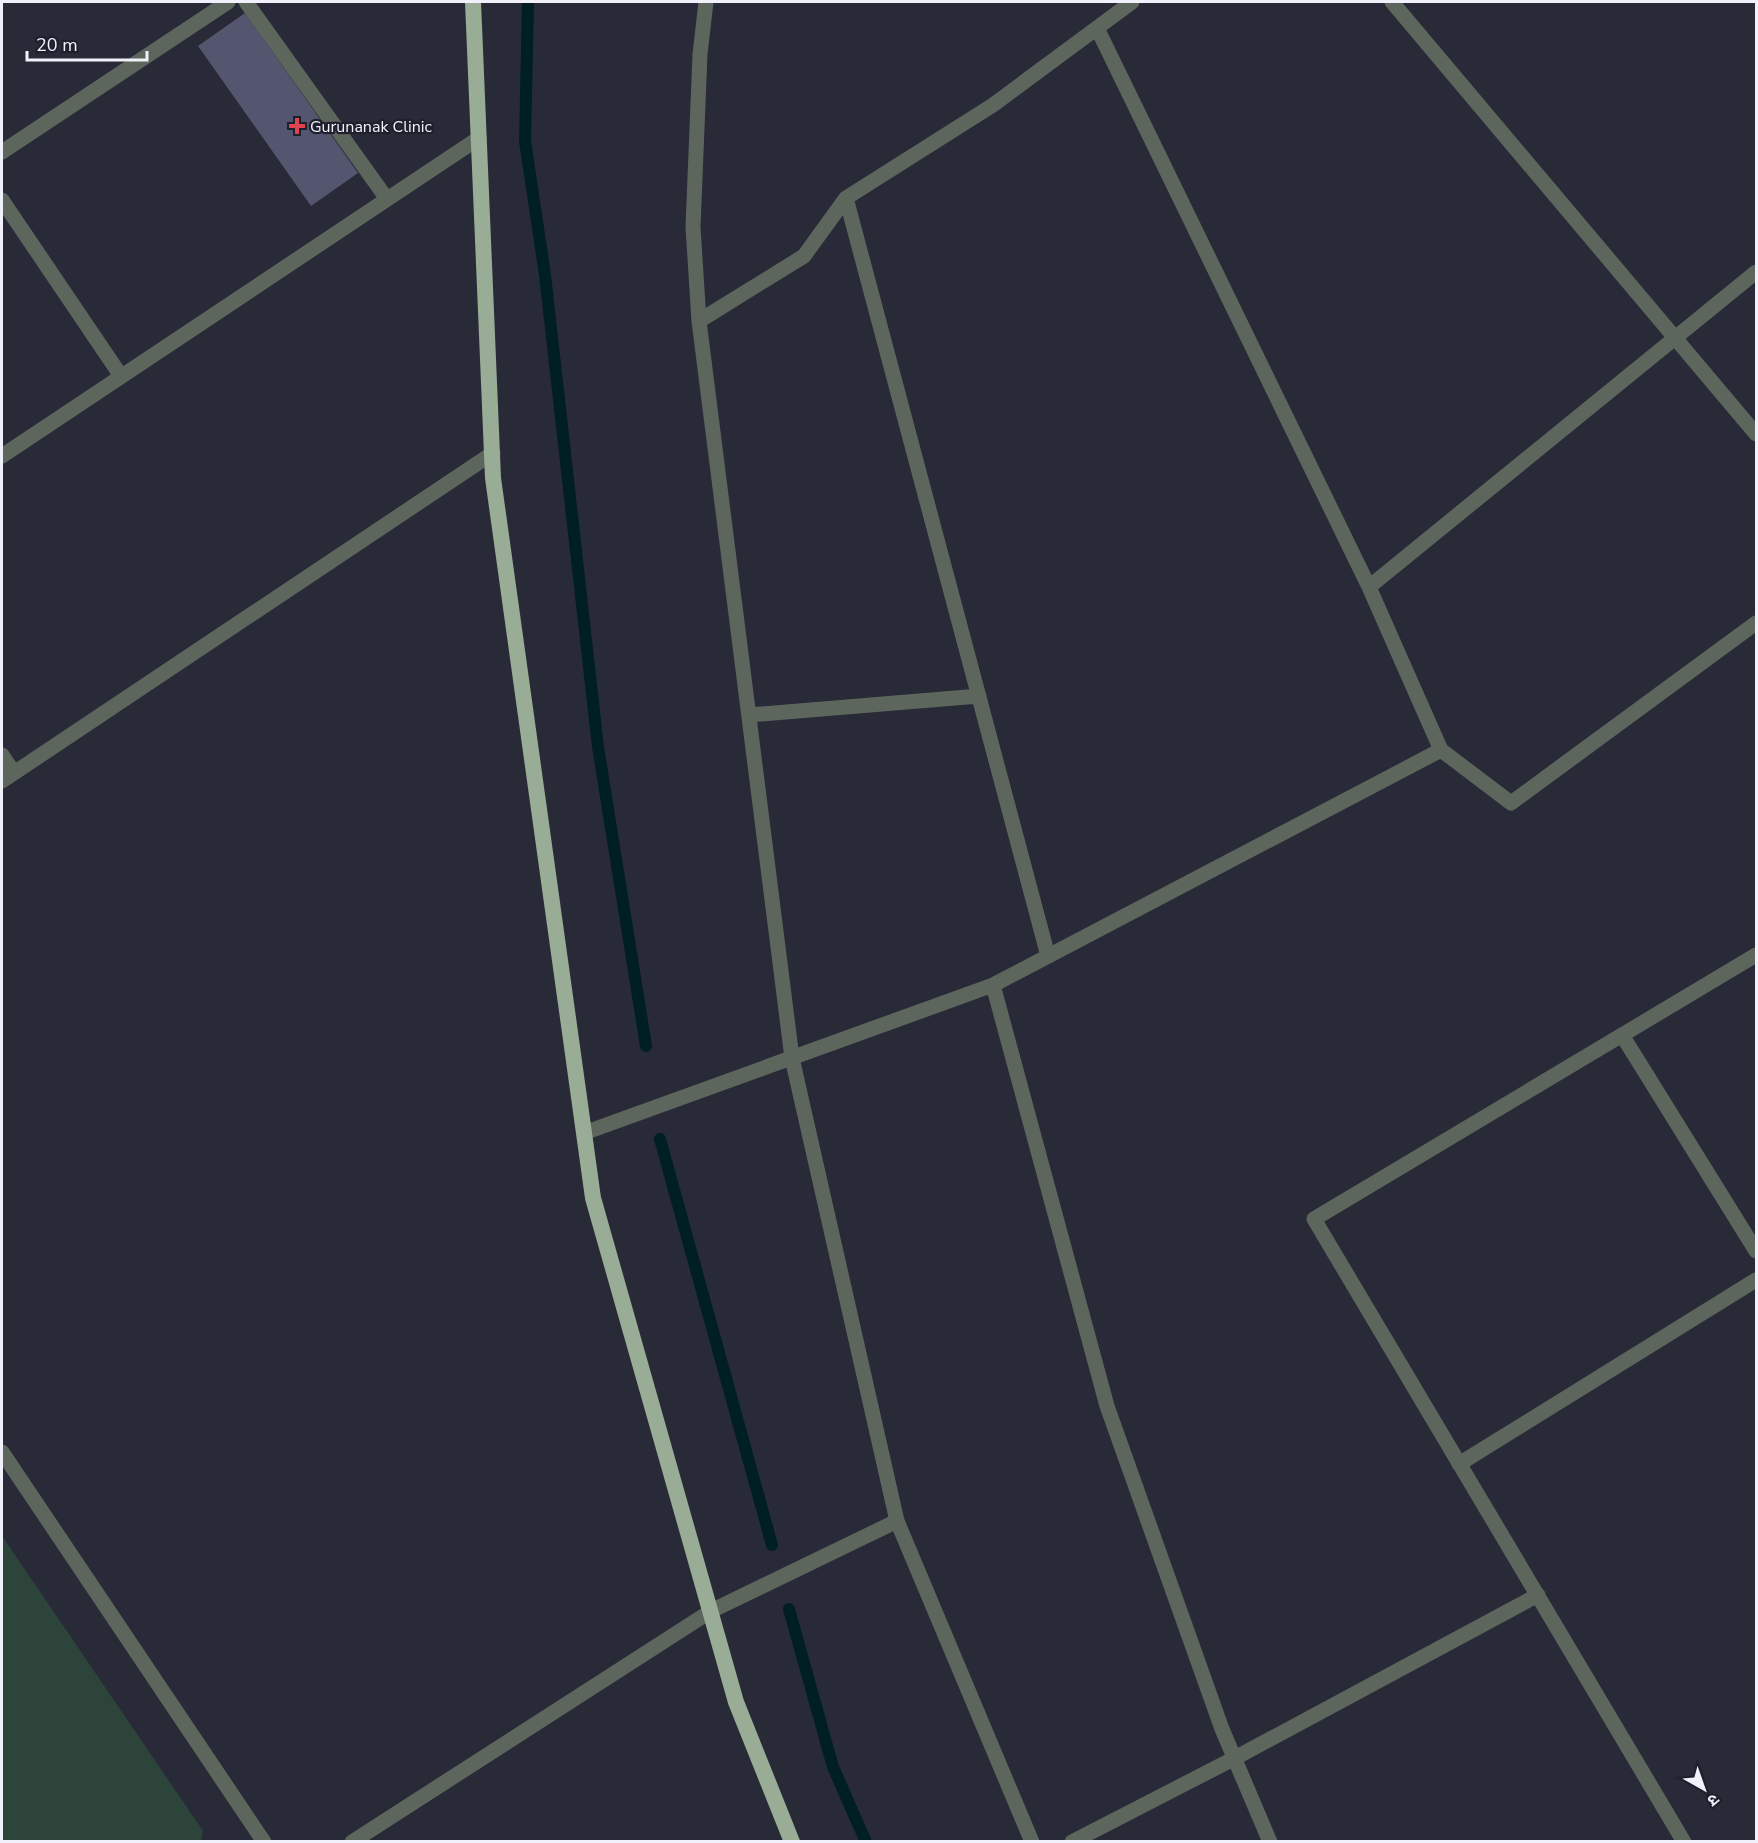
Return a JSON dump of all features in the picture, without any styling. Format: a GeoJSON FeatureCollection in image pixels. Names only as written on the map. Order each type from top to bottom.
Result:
{"type":"FeatureCollection","features":[{"type":"Feature","properties":{"kind":"highway"},"geometry":{"type":"LineString","coordinates":[[473,2],[493,478],[593,1198],[736,1702],[792,1842]]}},
{"type":"Feature","properties":{"kind":"street"},"geometry":{"type":"LineString","coordinates":[[2,152],[228,2]]}},
{"type":"Feature","properties":{"kind":"street"},"geometry":{"type":"LineString","coordinates":[[246,2],[387,199]]}},
{"type":"Feature","properties":{"kind":"street"},"geometry":{"type":"LineString","coordinates":[[706,2],[700,54],[693,227],[699,321],[792,1058],[897,1521],[1032,1842]]}},
{"type":"Feature","properties":{"kind":"street"},"geometry":{"type":"LineString","coordinates":[[699,321],[804,256],[846,198],[993,105],[1132,2]]}},
{"type":"Feature","properties":{"kind":"street"},"geometry":{"type":"LineString","coordinates":[[1392,2],[1756,434]]}},
{"type":"Feature","properties":{"kind":"street"},"geometry":{"type":"LineString","coordinates":[[1097,28],[1369,587],[1441,750],[1511,803],[1756,623]]}},
{"type":"Feature","properties":{"kind":"street"},"geometry":{"type":"LineString","coordinates":[[2,456],[479,138]]}},
{"type":"Feature","properties":{"kind":"street"},"geometry":{"type":"LineString","coordinates":[[846,198],[1048,956]]}},
{"type":"Feature","properties":{"kind":"street"},"geometry":{"type":"LineString","coordinates":[[2,200],[121,376]]}},
{"type":"Feature","properties":{"kind":"street"},"geometry":{"type":"LineString","coordinates":[[1369,587],[1756,272]]}},
{"type":"Feature","properties":{"kind":"street"},"geometry":{"type":"LineString","coordinates":[[2,755],[8,777],[493,453]]}},
{"type":"Feature","properties":{"kind":"street"},"geometry":{"type":"LineString","coordinates":[[749,715],[979,696]]}},
{"type":"Feature","properties":{"kind":"street"},"geometry":{"type":"LineString","coordinates":[[584,1133],[993,985],[1441,750]]}},
{"type":"Feature","properties":{"kind":"street"},"geometry":{"type":"LineString","coordinates":[[1684,1842],[1314,1219],[1756,955]]}},
{"type":"Feature","properties":{"kind":"street"},"geometry":{"type":"LineString","coordinates":[[993,985],[1107,1406],[1222,1729],[1270,1842]]}},
{"type":"Feature","properties":{"kind":"street"},"geometry":{"type":"LineString","coordinates":[[1622,1035],[1756,1251]]}},
{"type":"Feature","properties":{"kind":"street"},"geometry":{"type":"LineString","coordinates":[[1459,1464],[1756,1280]]}},
{"type":"Feature","properties":{"kind":"street"},"geometry":{"type":"LineString","coordinates":[[2,1452],[264,1842]]}},
{"type":"Feature","properties":{"kind":"street"},"geometry":{"type":"LineString","coordinates":[[352,1842],[711,1611],[897,1521]]}},
{"type":"Feature","properties":{"kind":"street"},"geometry":{"type":"LineString","coordinates":[[1072,1842],[1235,1758],[1538,1595]]}},
{"type":"Feature","properties":{"kind":"green space"},"geometry":{"type":"Polygon","coordinates":[[[2,1536],[203,1831],[201,1841],[2,1841],[2,1536]]]}},
{"type":"Feature","properties":{"kind":"building"},"geometry":{"type":"Polygon","coordinates":[[[245,13],[358,173],[311,206],[198,46],[245,13]]]}},
{"type":"Feature","properties":{"kind":"waterway"},"geometry":{"type":"LineString","coordinates":[[528,2],[525,141],[545,275],[598,747],[646,1046]]}},
{"type":"Feature","properties":{"kind":"waterway"},"geometry":{"type":"LineString","coordinates":[[660,1139],[772,1545]]}},
{"type":"Feature","properties":{"kind":"waterway"},"geometry":{"type":"LineString","coordinates":[[789,1609],[833,1767],[866,1842]]}},
{"type":"Feature","properties":{"kind":"place","name":"Gurunanak Clinic"},"geometry":{"type":"Point","coordinates":[297,126]}}]}
